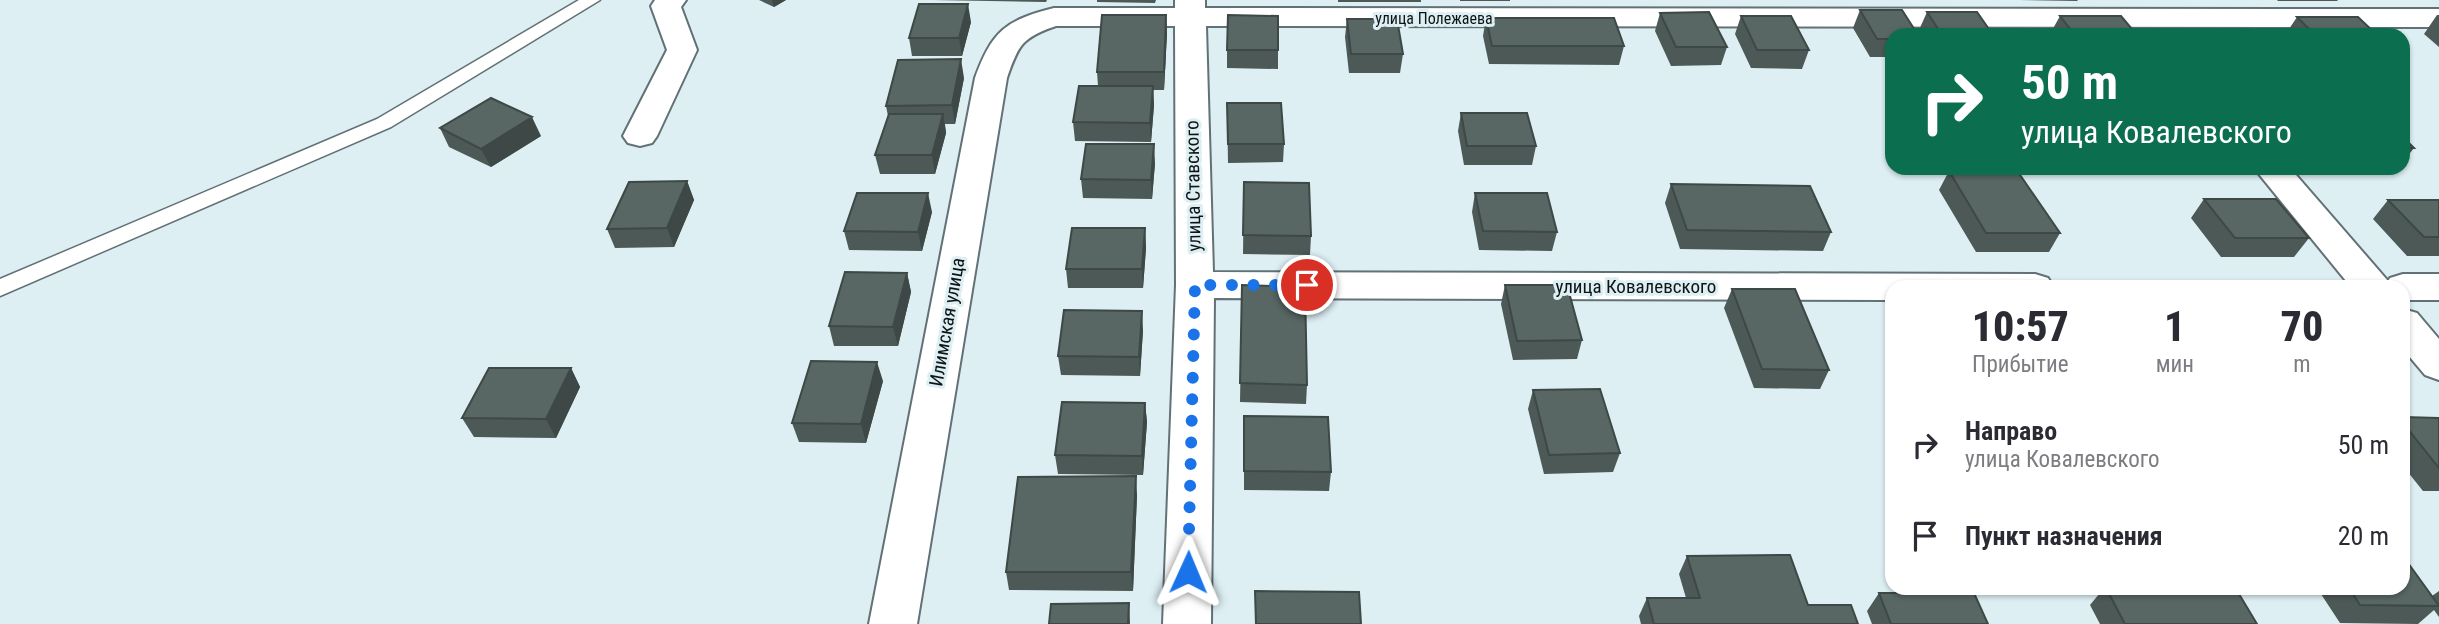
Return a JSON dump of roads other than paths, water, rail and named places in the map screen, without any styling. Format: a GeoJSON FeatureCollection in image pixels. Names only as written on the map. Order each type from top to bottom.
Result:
{"type":"FeatureCollection","features":[{"type":"Feature","properties":{"kind":"street"},"geometry":{"type":"LineString","coordinates":[[640,136],[682,50],[666,6],[671,0]]}},
{"type":"Feature","properties":{"kind":"street","name":"улица Полежаева"},"geometry":{"type":"LineString","coordinates":[[1018,28],[1054,17],[1190,9],[2143,18],[2439,18]]}},
{"type":"Feature","properties":{"kind":"street","name":"улица Ставского"},"geometry":{"type":"LineString","coordinates":[[1186,624],[1195,285],[1190,9]]}},
{"type":"Feature","properties":{"kind":"street","name":"Илимская улица"},"geometry":{"type":"LineString","coordinates":[[893,624],[990,78],[1002,45],[1018,28]]}},
{"type":"Feature","properties":{"kind":"street"},"geometry":{"type":"LineString","coordinates":[[2277,175],[2366,280]]}},
{"type":"Feature","properties":{"kind":"street","name":"улица Ковалевского"},"geometry":{"type":"LineString","coordinates":[[1195,285],[1885,287]]}},
{"type":"Feature","properties":{"kind":"street"},"geometry":{"type":"LineString","coordinates":[[2410,287],[2439,287]]}},
{"type":"Feature","properties":{"kind":"street"},"geometry":{"type":"LineString","coordinates":[[2410,331],[2439,365]]}},
{"type":"Feature","properties":{"kind":"lane"},"geometry":{"type":"LineString","coordinates":[[0,288],[384,122],[591,0]]}}]}
